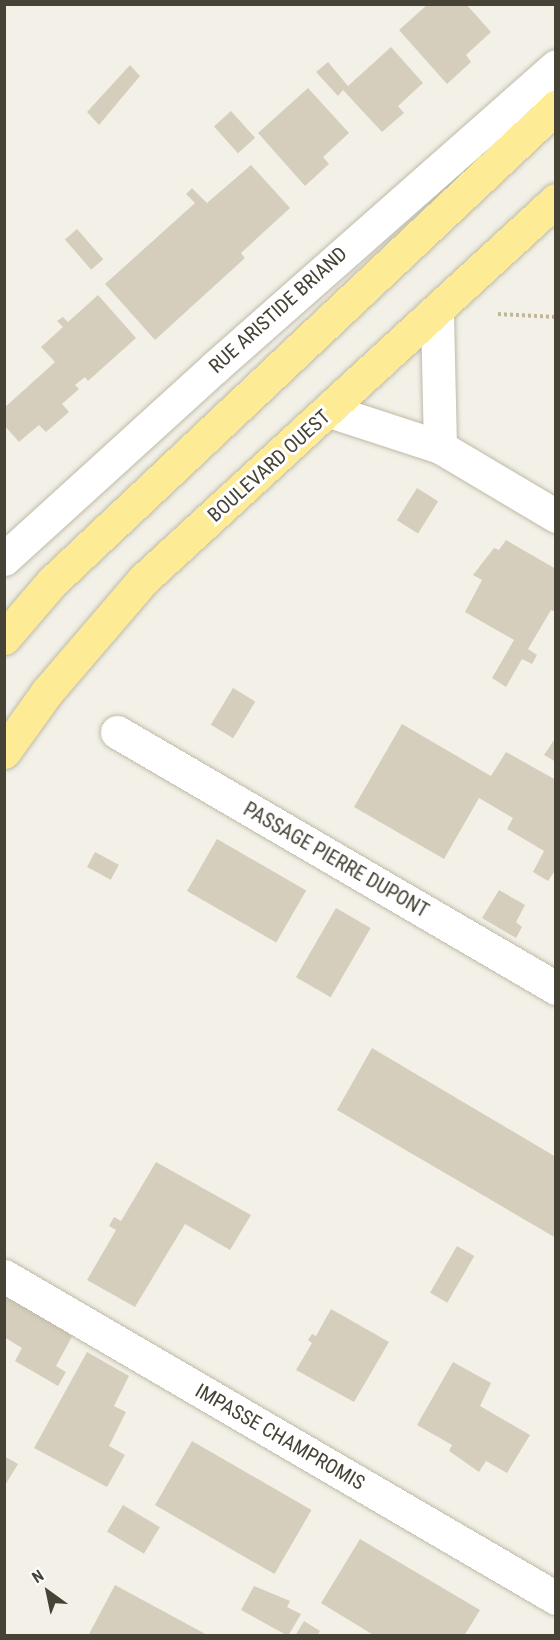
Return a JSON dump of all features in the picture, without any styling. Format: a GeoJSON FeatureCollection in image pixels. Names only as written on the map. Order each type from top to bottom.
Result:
{"type":"FeatureCollection","features":[{"type":"Feature","properties":{"kind":"main road"},"geometry":{"type":"LineString","coordinates":[[4,638],[52,582],[555,107]]}},
{"type":"Feature","properties":{"kind":"main road","name":"BOULEVARD OUEST"},"geometry":{"type":"LineString","coordinates":[[4,753],[47,692],[144,579],[330,411],[555,200]]}},
{"type":"Feature","properties":{"kind":"street","name":"RUE ARISTIDE BRIAND"},"geometry":{"type":"LineString","coordinates":[[4,559],[224,359],[555,66]]}},
{"type":"Feature","properties":{"kind":"street"},"geometry":{"type":"LineString","coordinates":[[437,311],[440,447]]}},
{"type":"Feature","properties":{"kind":"street"},"geometry":{"type":"LineString","coordinates":[[330,411],[440,447],[555,516]]}},
{"type":"Feature","properties":{"kind":"street","name":"PASSAGE PIERRE DUPONT"},"geometry":{"type":"LineString","coordinates":[[117,732],[555,988]]}},
{"type":"Feature","properties":{"kind":"street","name":"IMPASSE CHAMPROMIS"},"geometry":{"type":"LineString","coordinates":[[4,1276],[555,1598]]}},
{"type":"Feature","properties":{"kind":"building"},"geometry":{"type":"Polygon","coordinates":[[[428,4],[466,4],[491,32],[466,55],[471,62],[447,84],[399,30],[428,4]]]}},
{"type":"Feature","properties":{"kind":"building"},"geometry":{"type":"Polygon","coordinates":[[[391,47],[423,83],[398,106],[404,113],[382,132],[343,90],[338,96],[316,72],[328,62],[348,86],[391,47]]]}},
{"type":"Feature","properties":{"kind":"building"},"geometry":{"type":"Polygon","coordinates":[[[130,65],[140,76],[99,125],[87,112],[130,65]]]}},
{"type":"Feature","properties":{"kind":"building"},"geometry":{"type":"Polygon","coordinates":[[[308,88],[349,133],[323,157],[329,164],[305,186],[258,133],[308,88]]]}},
{"type":"Feature","properties":{"kind":"building"},"geometry":{"type":"Polygon","coordinates":[[[231,111],[255,138],[238,153],[214,126],[231,111]]]}},
{"type":"Feature","properties":{"kind":"building"},"geometry":{"type":"Polygon","coordinates":[[[251,165],[290,208],[241,253],[245,258],[155,340],[105,284],[195,203],[186,194],[192,188],[207,203],[251,165]]]}},
{"type":"Feature","properties":{"kind":"building"},"geometry":{"type":"Polygon","coordinates":[[[77,229],[103,259],[91,270],[65,239],[77,229]]]}},
{"type":"Feature","properties":{"kind":"building"},"geometry":{"type":"Polygon","coordinates":[[[98,295],[136,338],[88,381],[85,377],[75,385],[79,389],[62,404],[69,412],[46,432],[39,425],[19,442],[4,425],[4,408],[55,362],[41,347],[63,327],[57,321],[63,317],[68,322],[98,295]]]}},
{"type":"Feature","properties":{"kind":"building"},"geometry":{"type":"Polygon","coordinates":[[[417,488],[438,501],[418,533],[397,520],[417,488]]]}},
{"type":"Feature","properties":{"kind":"building"},"geometry":{"type":"Polygon","coordinates":[[[506,540],[556,569],[556,612],[551,610],[528,649],[537,655],[532,664],[522,659],[506,687],[492,678],[514,640],[465,612],[482,580],[473,575],[494,548],[499,550],[506,540]]]}},
{"type":"Feature","properties":{"kind":"building"},"geometry":{"type":"Polygon","coordinates":[[[233,688],[255,701],[233,738],[211,725],[233,688]]]}},
{"type":"Feature","properties":{"kind":"building"},"geometry":{"type":"Polygon","coordinates":[[[402,724],[491,776],[506,752],[556,780],[556,869],[548,881],[533,872],[544,851],[507,829],[513,818],[479,798],[444,859],[354,807],[402,724]]]}},
{"type":"Feature","properties":{"kind":"building"},"geometry":{"type":"Polygon","coordinates":[[[556,737],[556,762],[544,755],[556,737]]]}},
{"type":"Feature","properties":{"kind":"building"},"geometry":{"type":"Polygon","coordinates":[[[217,839],[306,890],[276,942],[187,891],[217,839]]]}},
{"type":"Feature","properties":{"kind":"building"},"geometry":{"type":"Polygon","coordinates":[[[95,852],[119,865],[111,880],[87,867],[95,852]]]}},
{"type":"Feature","properties":{"kind":"building"},"geometry":{"type":"Polygon","coordinates":[[[499,890],[525,905],[516,922],[522,927],[516,938],[482,918],[499,890]]]}},
{"type":"Feature","properties":{"kind":"building"},"geometry":{"type":"Polygon","coordinates":[[[336,908],[371,928],[331,997],[296,977],[336,908]]]}},
{"type":"Feature","properties":{"kind":"building"},"geometry":{"type":"Polygon","coordinates":[[[372,1048],[556,1157],[556,1238],[337,1110],[372,1048]]]}},
{"type":"Feature","properties":{"kind":"building"},"geometry":{"type":"Polygon","coordinates":[[[156,1162],[251,1215],[230,1250],[185,1224],[135,1307],[87,1280],[116,1230],[109,1226],[114,1217],[121,1221],[156,1162]]]}},
{"type":"Feature","properties":{"kind":"building"},"geometry":{"type":"Polygon","coordinates":[[[457,1246],[474,1256],[447,1303],[430,1293],[457,1246]]]}},
{"type":"Feature","properties":{"kind":"building"},"geometry":{"type":"Polygon","coordinates":[[[4,1292],[74,1333],[56,1366],[66,1372],[58,1386],[15,1361],[22,1348],[4,1337],[4,1292]]]}},
{"type":"Feature","properties":{"kind":"building"},"geometry":{"type":"Polygon","coordinates":[[[331,1309],[389,1342],[354,1402],[296,1370],[312,1343],[308,1340],[312,1334],[316,1336],[331,1309]]]}},
{"type":"Feature","properties":{"kind":"building"},"geometry":{"type":"Polygon","coordinates":[[[87,1352],[129,1376],[114,1406],[126,1412],[109,1446],[125,1455],[107,1487],[34,1448],[87,1352]]]}},
{"type":"Feature","properties":{"kind":"building"},"geometry":{"type":"Polygon","coordinates":[[[453,1362],[491,1383],[480,1406],[530,1435],[507,1473],[486,1461],[479,1472],[449,1451],[452,1445],[417,1425],[453,1362]]]}},
{"type":"Feature","properties":{"kind":"building"},"geometry":{"type":"Polygon","coordinates":[[[192,1441],[312,1510],[275,1574],[155,1505],[192,1441]]]}},
{"type":"Feature","properties":{"kind":"building"},"geometry":{"type":"Polygon","coordinates":[[[4,1456],[18,1464],[4,1487],[4,1456]]]}},
{"type":"Feature","properties":{"kind":"building"},"geometry":{"type":"Polygon","coordinates":[[[123,1505],[160,1527],[144,1554],[107,1532],[123,1505]]]}},
{"type":"Feature","properties":{"kind":"building"},"geometry":{"type":"Polygon","coordinates":[[[360,1539],[480,1610],[464,1636],[375,1636],[321,1603],[360,1539]]]}},
{"type":"Feature","properties":{"kind":"building"},"geometry":{"type":"Polygon","coordinates":[[[115,1585],[209,1636],[88,1636],[115,1585]]]}},
{"type":"Feature","properties":{"kind":"building"},"geometry":{"type":"Polygon","coordinates":[[[254,1586],[290,1601],[287,1607],[301,1614],[288,1636],[241,1610],[254,1586]]]}},
{"type":"Feature","properties":{"kind":"building"},"geometry":{"type":"Polygon","coordinates":[[[304,1621],[320,1631],[317,1636],[295,1636],[304,1621]]]}}]}
